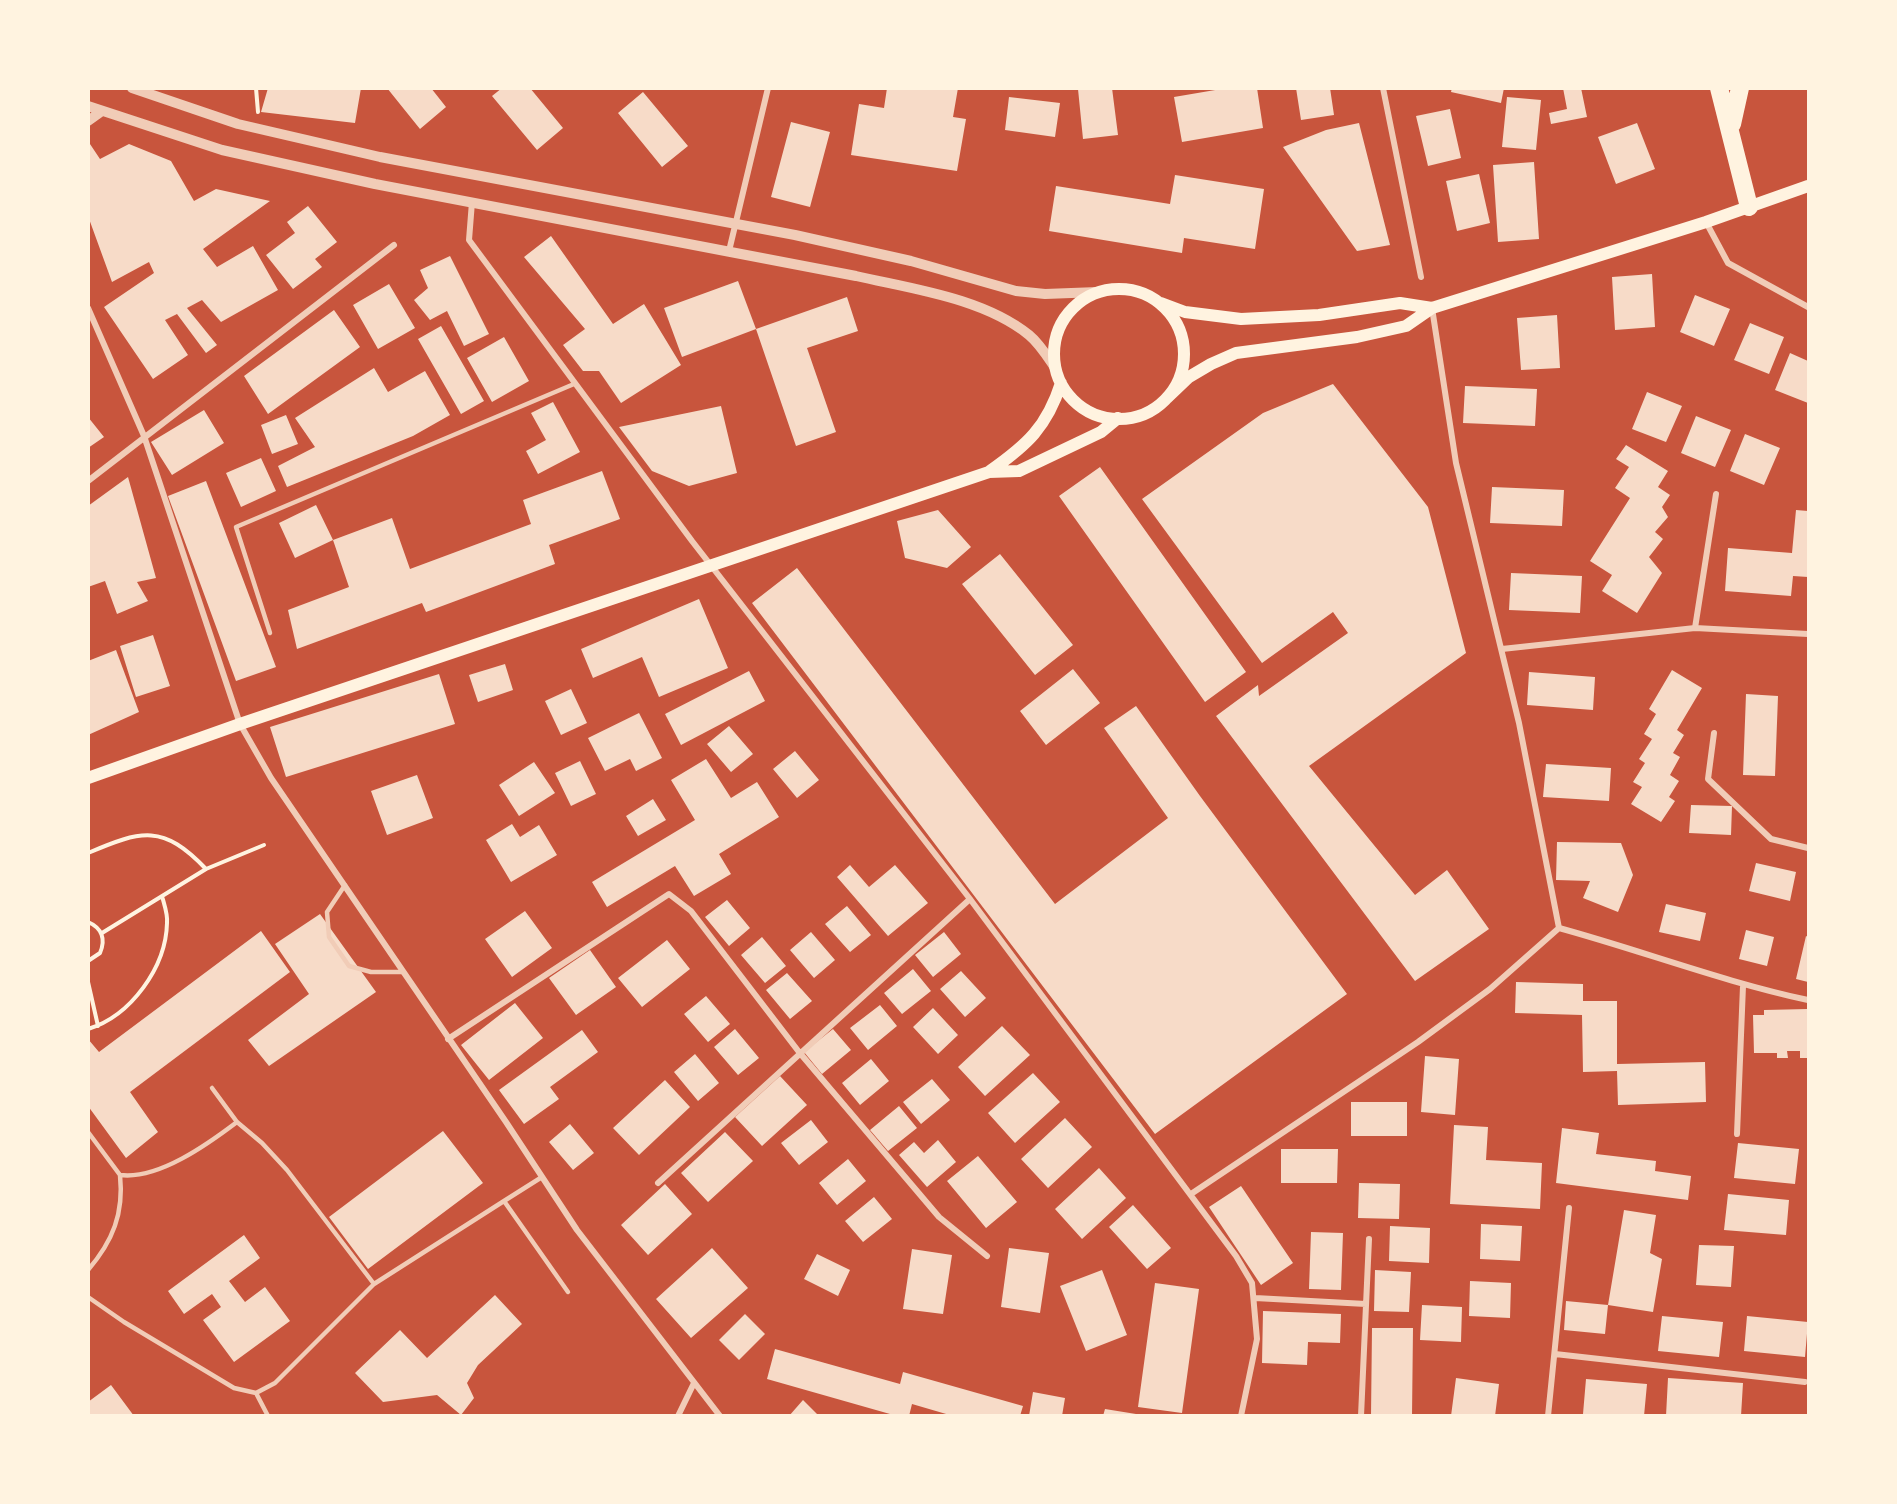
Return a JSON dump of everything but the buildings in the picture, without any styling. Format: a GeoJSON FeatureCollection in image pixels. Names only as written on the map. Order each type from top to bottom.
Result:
{"type":"FeatureCollection","features":[{"type":"Feature","properties":{"kind":"highway"},"geometry":{"type":"LineString","coordinates":[[1719,88],[1749,207]]}},
{"type":"Feature","properties":{"kind":"highway"},"geometry":{"type":"LineString","coordinates":[[1731,131],[1740,88]]}},
{"type":"Feature","properties":{"kind":"main road"},"geometry":{"type":"LineString","coordinates":[[1432,308],[1400,303],[1319,315],[1241,319],[1185,312],[1128,290],[1098,292],[1071,309],[1062,322],[1054,352],[1055,368],[1060,382],[1070,397],[1084,408],[1100,416],[1118,418],[1144,413],[1167,398],[1189,377],[1236,353],[1357,337],[1406,326],[1432,308],[1706,222],[1809,186]]}},
{"type":"Feature","properties":{"kind":"main road"},"geometry":{"type":"LineString","coordinates":[[1157,302],[1169,312],[1182,340],[1181,370],[1167,398]]}},
{"type":"Feature","properties":{"kind":"main road"},"geometry":{"type":"LineString","coordinates":[[989,472],[1024,446],[1036,433],[1047,418],[1060,382]]}},
{"type":"Feature","properties":{"kind":"main road"},"geometry":{"type":"LineString","coordinates":[[88,778],[240,724],[989,472],[1019,471],[1101,432],[1118,418]]}},
{"type":"Feature","properties":{"kind":"street"},"geometry":{"type":"LineString","coordinates":[[132,88],[254,128],[380,157],[734,223],[911,261],[1016,291],[1045,294],[1098,292]]}},
{"type":"Feature","properties":{"kind":"street"},"geometry":{"type":"LineString","coordinates":[[729,252],[734,223],[768,88]]}},
{"type":"Feature","properties":{"kind":"street"},"geometry":{"type":"LineString","coordinates":[[1383,88],[1421,277]]}},
{"type":"Feature","properties":{"kind":"street"},"geometry":{"type":"LineString","coordinates":[[88,106],[222,150],[472,202],[901,286],[984,311],[1029,335],[1055,368]]}},
{"type":"Feature","properties":{"kind":"street"},"geometry":{"type":"LineString","coordinates":[[88,121],[102,111]]}},
{"type":"Feature","properties":{"kind":"street"},"geometry":{"type":"LineString","coordinates":[[472,202],[469,240],[710,565],[970,899],[1236,1256],[1252,1283],[1257,1340],[1241,1416]]}},
{"type":"Feature","properties":{"kind":"street"},"geometry":{"type":"LineString","coordinates":[[1706,222],[1728,263],[1809,307]]}},
{"type":"Feature","properties":{"kind":"street"},"geometry":{"type":"LineString","coordinates":[[88,481],[394,244]]}},
{"type":"Feature","properties":{"kind":"street"},"geometry":{"type":"LineString","coordinates":[[88,308],[144,436],[240,724],[271,778],[577,1230],[720,1416]]}},
{"type":"Feature","properties":{"kind":"street"},"geometry":{"type":"LineString","coordinates":[[1432,308],[1456,463],[1502,649],[1559,928]]}},
{"type":"Feature","properties":{"kind":"street"},"geometry":{"type":"LineString","coordinates":[[1695,628],[1716,494]]}},
{"type":"Feature","properties":{"kind":"street"},"geometry":{"type":"LineString","coordinates":[[1502,649],[1695,628],[1809,634]]}},
{"type":"Feature","properties":{"kind":"street"},"geometry":{"type":"LineString","coordinates":[[1714,733],[1708,779],[1771,839],[1809,848]]}},
{"type":"Feature","properties":{"kind":"street"},"geometry":{"type":"LineString","coordinates":[[448,1039],[669,894],[691,911],[799,1053],[939,1217],[987,1256]]}},
{"type":"Feature","properties":{"kind":"street"},"geometry":{"type":"LineString","coordinates":[[658,1183],[970,899]]}},
{"type":"Feature","properties":{"kind":"street"},"geometry":{"type":"LineString","coordinates":[[1559,928],[1633,948],[1743,986],[1809,1000]]}},
{"type":"Feature","properties":{"kind":"street"},"geometry":{"type":"LineString","coordinates":[[1191,1194],[1418,1042],[1490,989],[1559,928]]}},
{"type":"Feature","properties":{"kind":"street"},"geometry":{"type":"LineString","coordinates":[[1737,1134],[1743,986]]}},
{"type":"Feature","properties":{"kind":"street"},"geometry":{"type":"LineString","coordinates":[[1548,1416],[1569,1208]]}},
{"type":"Feature","properties":{"kind":"street"},"geometry":{"type":"LineString","coordinates":[[1361,1416],[1369,1239]]}},
{"type":"Feature","properties":{"kind":"street"},"geometry":{"type":"LineString","coordinates":[[1255,1298],[1366,1304]]}},
{"type":"Feature","properties":{"kind":"street"},"geometry":{"type":"LineString","coordinates":[[1555,1354],[1804,1382]]}},
{"type":"Feature","properties":{"kind":"street"},"geometry":{"type":"LineString","coordinates":[[678,1416],[694,1383]]}},
{"type":"Feature","properties":{"kind":"lane"},"geometry":{"type":"LineString","coordinates":[[270,633],[236,528],[574,384]]}},
{"type":"Feature","properties":{"kind":"lane"},"geometry":{"type":"LineString","coordinates":[[345,885],[327,912],[329,937],[349,966],[371,972],[404,972]]}},
{"type":"Feature","properties":{"kind":"lane"},"geometry":{"type":"LineString","coordinates":[[212,1088],[237,1122],[262,1143],[287,1170],[374,1284]]}},
{"type":"Feature","properties":{"kind":"lane"},"geometry":{"type":"LineString","coordinates":[[120,1175],[133,1177],[150,1172],[185,1156],[237,1122]]}},
{"type":"Feature","properties":{"kind":"lane"},"geometry":{"type":"LineString","coordinates":[[88,1132],[120,1175],[122,1195],[120,1215],[102,1254],[88,1270]]}},
{"type":"Feature","properties":{"kind":"lane"},"geometry":{"type":"LineString","coordinates":[[88,1296],[124,1322],[234,1388],[256,1393],[275,1383],[374,1284],[542,1177]]}},
{"type":"Feature","properties":{"kind":"lane"},"geometry":{"type":"LineString","coordinates":[[504,1201],[568,1292]]}},
{"type":"Feature","properties":{"kind":"lane"},"geometry":{"type":"LineString","coordinates":[[256,1393],[268,1416]]}},
{"type":"Feature","properties":{"kind":"path"},"geometry":{"type":"LineString","coordinates":[[254,128],[258,111],[256,88]]}},
{"type":"Feature","properties":{"kind":"path"},"geometry":{"type":"LineString","coordinates":[[88,853],[130,836],[154,835],[186,848],[206,869]]}},
{"type":"Feature","properties":{"kind":"path"},"geometry":{"type":"LineString","coordinates":[[102,933],[206,869],[264,845]]}},
{"type":"Feature","properties":{"kind":"path"},"geometry":{"type":"LineString","coordinates":[[88,1029],[98,1026],[124,1008],[147,982],[163,951],[168,921],[162,896]]}},
{"type":"Feature","properties":{"kind":"path"},"geometry":{"type":"LineString","coordinates":[[88,922],[102,933],[103,946],[100,953],[88,961]]}},
{"type":"Feature","properties":{"kind":"path"},"geometry":{"type":"LineString","coordinates":[[88,982],[98,1026]]}}]}
